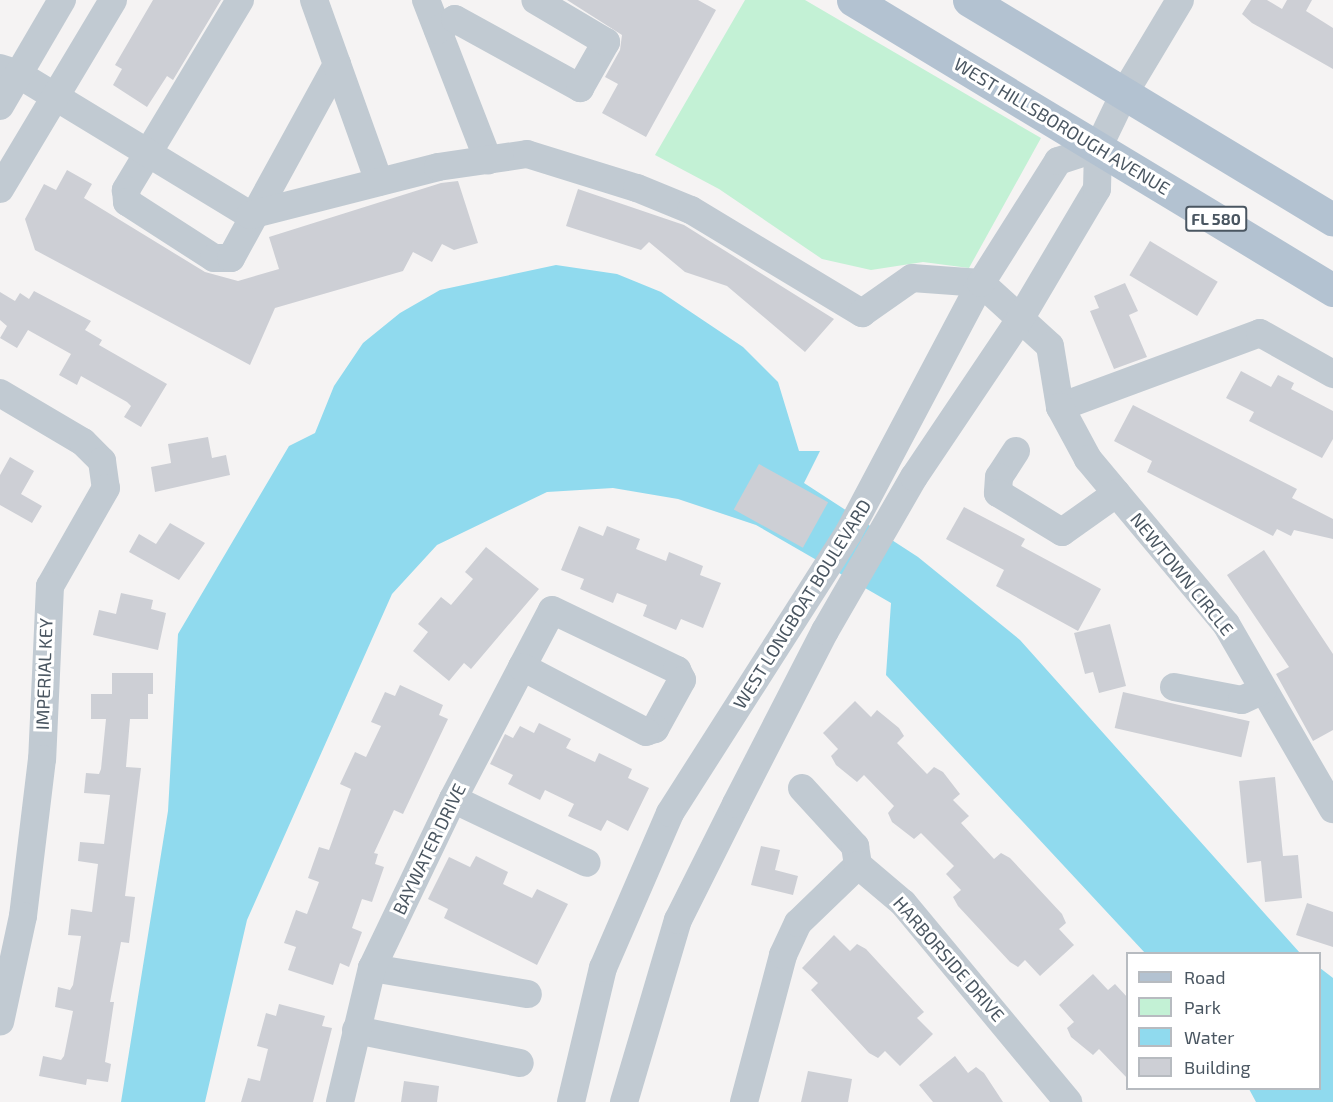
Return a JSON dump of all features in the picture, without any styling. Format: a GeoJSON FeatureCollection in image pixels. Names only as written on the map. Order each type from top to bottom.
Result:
{"type":"FeatureCollection","features":[{"type":"Feature","properties":{"kind":"main road","name":"WEST HILLSBOROUGH AVENUE"},"geometry":{"type":"LineString","coordinates":[[853,0],[1333,290]]}},
{"type":"Feature","properties":{"kind":"main road"},"geometry":{"type":"LineString","coordinates":[[969,0],[1125,92],[1333,220]]}},
{"type":"Feature","properties":{"kind":"street"},"geometry":{"type":"LineString","coordinates":[[0,106],[9,71],[62,0]]}},
{"type":"Feature","properties":{"kind":"street"},"geometry":{"type":"LineString","coordinates":[[0,189],[113,0]]}},
{"type":"Feature","properties":{"kind":"street"},"geometry":{"type":"LineString","coordinates":[[240,0],[126,190],[127,202],[214,258],[231,258],[250,215],[337,64]]}},
{"type":"Feature","properties":{"kind":"street"},"geometry":{"type":"LineString","coordinates":[[314,0],[380,182]]}},
{"type":"Feature","properties":{"kind":"street"},"geometry":{"type":"LineString","coordinates":[[426,0],[580,88],[606,42],[535,0]]}},
{"type":"Feature","properties":{"kind":"street","name":"WEST LONGBOAT BOULEVARD"},"geometry":{"type":"LineString","coordinates":[[624,1102],[678,920],[825,631],[914,477],[1020,319],[1097,189],[1098,148],[1125,92],[1180,0]]}},
{"type":"Feature","properties":{"kind":"street"},"geometry":{"type":"LineString","coordinates":[[452,16],[488,160]]}},
{"type":"Feature","properties":{"kind":"street"},"geometry":{"type":"LineString","coordinates":[[9,71],[250,215],[380,182],[527,154],[637,188],[691,210],[862,313],[912,278],[981,284]]}},
{"type":"Feature","properties":{"kind":"street","name":"WEST LONGBOAT BOULEVARD"},"geometry":{"type":"LineString","coordinates":[[571,1102],[603,968],[670,813],[802,609],[888,462],[981,284],[1059,161],[1098,148]]}},
{"type":"Feature","properties":{"kind":"street","name":"NEWTOWN CIRCLE"},"geometry":{"type":"LineString","coordinates":[[981,284],[1050,346],[1060,407],[1088,459],[1226,624],[1332,803]]}},
{"type":"Feature","properties":{"kind":"street"},"geometry":{"type":"LineString","coordinates":[[1060,407],[1260,333],[1333,374]]}},
{"type":"Feature","properties":{"kind":"street","name":"IMPERIAL KEY"},"geometry":{"type":"LineString","coordinates":[[0,393],[83,442],[102,461],[106,488],[50,586],[42,759],[23,916],[0,1022]]}},
{"type":"Feature","properties":{"kind":"street"},"geometry":{"type":"LineString","coordinates":[[1016,451],[999,477],[998,493],[1062,532],[1117,494]]}},
{"type":"Feature","properties":{"kind":"street","name":"BAYWATER DRIVE"},"geometry":{"type":"LineString","coordinates":[[340,1102],[372,968],[453,799],[522,667],[552,610],[677,670],[682,680],[655,729],[645,732],[522,667]]}},
{"type":"Feature","properties":{"kind":"street"},"geometry":{"type":"LineString","coordinates":[[1174,687],[1242,700],[1263,690]]}},
{"type":"Feature","properties":{"kind":"street"},"geometry":{"type":"LineString","coordinates":[[744,1102],[783,955],[798,923],[858,865],[855,846],[802,788]]}},
{"type":"Feature","properties":{"kind":"street"},"geometry":{"type":"LineString","coordinates":[[453,799],[586,863]]}},
{"type":"Feature","properties":{"kind":"street","name":"HARBORSIDE DRIVE"},"geometry":{"type":"LineString","coordinates":[[858,865],[903,903],[1068,1102]]}},
{"type":"Feature","properties":{"kind":"street"},"geometry":{"type":"LineString","coordinates":[[372,968],[528,994]]}},
{"type":"Feature","properties":{"kind":"street"},"geometry":{"type":"LineString","coordinates":[[356,1030],[520,1063]]}},
{"type":"Feature","properties":{"kind":"green space"},"geometry":{"type":"Polygon","coordinates":[[[745,0],[805,0],[1041,138],[969,268],[923,262],[871,270],[822,259],[719,189],[655,155],[745,0]]]}},
{"type":"Feature","properties":{"kind":"water"},"geometry":{"type":"Polygon","coordinates":[[[556,265],[617,274],[661,292],[743,347],[778,382],[799,451],[820,451],[804,483],[918,557],[1020,640],[1299,952],[1144,952],[886,675],[891,603],[756,525],[678,499],[613,488],[547,492],[437,545],[392,594],[247,920],[205,1102],[121,1102],[168,811],[178,634],[289,446],[315,433],[334,386],[363,343],[400,313],[440,290],[556,265]]]}},
{"type":"Feature","properties":{"kind":"water"},"geometry":{"type":"Polygon","coordinates":[[[1321,969],[1333,978],[1333,1102],[1256,1102],[1250,1090],[1321,1090],[1321,969]]]}},
{"type":"Feature","properties":{"kind":"building"},"geometry":{"type":"Polygon","coordinates":[[[153,0],[221,0],[173,80],[167,76],[147,107],[113,85],[122,69],[115,65],[153,0]]]}},
{"type":"Feature","properties":{"kind":"building"},"geometry":{"type":"Polygon","coordinates":[[[567,0],[698,0],[716,10],[646,137],[602,113],[618,84],[605,77],[620,50],[622,35],[567,0]]]}},
{"type":"Feature","properties":{"kind":"building"},"geometry":{"type":"Polygon","coordinates":[[[1251,0],[1267,0],[1282,9],[1287,0],[1312,0],[1306,11],[1333,28],[1333,69],[1252,23],[1242,14],[1251,0]]]}},
{"type":"Feature","properties":{"kind":"building"},"geometry":{"type":"Polygon","coordinates":[[[67,170],[92,184],[84,198],[205,272],[238,281],[279,269],[269,237],[441,183],[458,181],[478,243],[454,250],[442,244],[432,262],[413,252],[403,271],[275,308],[250,365],[35,250],[25,219],[44,184],[56,190],[67,170]]]}},
{"type":"Feature","properties":{"kind":"building"},"geometry":{"type":"Polygon","coordinates":[[[578,189],[684,225],[834,319],[805,352],[727,286],[685,272],[649,242],[641,250],[566,226],[578,189]]]}},
{"type":"Feature","properties":{"kind":"building"},"geometry":{"type":"Polygon","coordinates":[[[1150,241],[1218,282],[1197,316],[1129,275],[1150,241]]]}},
{"type":"Feature","properties":{"kind":"building"},"geometry":{"type":"Polygon","coordinates":[[[1125,283],[1138,311],[1129,315],[1147,357],[1114,369],[1090,311],[1099,308],[1094,296],[1125,283]]]}},
{"type":"Feature","properties":{"kind":"building"},"geometry":{"type":"Polygon","coordinates":[[[34,291],[91,321],[85,330],[102,340],[99,345],[167,384],[141,427],[124,417],[131,406],[127,402],[81,376],[77,385],[59,375],[71,354],[28,330],[17,348],[0,338],[7,326],[0,320],[0,292],[15,301],[20,293],[29,299],[34,291]]]}},
{"type":"Feature","properties":{"kind":"building"},"geometry":{"type":"Polygon","coordinates":[[[1241,371],[1271,387],[1278,375],[1294,383],[1291,389],[1333,411],[1333,439],[1322,458],[1249,421],[1254,412],[1226,398],[1241,371]]]}},
{"type":"Feature","properties":{"kind":"building"},"geometry":{"type":"Polygon","coordinates":[[[1133,405],[1297,489],[1292,498],[1333,519],[1333,539],[1294,530],[1291,536],[1277,529],[1273,536],[1147,472],[1152,461],[1114,441],[1133,405]]]}},
{"type":"Feature","properties":{"kind":"building"},"geometry":{"type":"Polygon","coordinates":[[[208,437],[212,458],[226,455],[230,475],[155,492],[151,467],[171,463],[168,444],[208,437]]]}},
{"type":"Feature","properties":{"kind":"building"},"geometry":{"type":"Polygon","coordinates":[[[10,457],[34,471],[21,494],[42,506],[32,523],[0,505],[0,475],[10,457]]]}},
{"type":"Feature","properties":{"kind":"building"},"geometry":{"type":"Polygon","coordinates":[[[759,464],[828,502],[803,548],[734,509],[759,464]]]}},
{"type":"Feature","properties":{"kind":"building"},"geometry":{"type":"Polygon","coordinates":[[[964,507],[1025,539],[1021,546],[1101,589],[1078,631],[996,586],[1004,570],[946,539],[964,507]]]}},
{"type":"Feature","properties":{"kind":"building"},"geometry":{"type":"Polygon","coordinates":[[[170,523],[205,543],[179,580],[129,552],[139,534],[156,544],[170,523]]]}},
{"type":"Feature","properties":{"kind":"building"},"geometry":{"type":"Polygon","coordinates":[[[579,526],[603,536],[607,526],[640,539],[636,549],[666,561],[669,552],[703,566],[700,575],[721,583],[703,628],[681,619],[676,630],[643,616],[647,605],[617,593],[613,603],[580,589],[584,579],[561,570],[579,526]]]}},
{"type":"Feature","properties":{"kind":"building"},"geometry":{"type":"Polygon","coordinates":[[[486,547],[539,589],[471,669],[464,663],[449,681],[413,651],[428,632],[418,624],[441,597],[451,605],[473,579],[465,572],[486,547]]]}},
{"type":"Feature","properties":{"kind":"building"},"geometry":{"type":"Polygon","coordinates":[[[1264,550],[1333,654],[1333,730],[1313,741],[1276,674],[1289,667],[1227,575],[1264,550]]]}},
{"type":"Feature","properties":{"kind":"building"},"geometry":{"type":"Polygon","coordinates":[[[121,593],[153,600],[151,609],[166,613],[158,650],[93,635],[99,610],[116,614],[121,593]]]}},
{"type":"Feature","properties":{"kind":"building"},"geometry":{"type":"Polygon","coordinates":[[[1110,624],[1126,686],[1099,693],[1093,672],[1085,674],[1074,633],[1110,624]]]}},
{"type":"Feature","properties":{"kind":"building"},"geometry":{"type":"Polygon","coordinates":[[[112,673],[153,673],[153,694],[148,694],[148,719],[130,719],[126,767],[141,768],[125,896],[135,897],[129,943],[121,942],[110,1002],[114,1002],[105,1062],[111,1064],[108,1082],[87,1079],[86,1085],[39,1076],[43,1056],[61,1060],[64,1056],[73,1011],[55,1007],[58,987],[70,990],[73,985],[81,936],[68,935],[71,909],[92,912],[98,864],[78,861],[80,842],[104,844],[110,795],[84,793],[86,773],[99,774],[101,769],[106,719],[91,719],[91,694],[112,694],[112,673]]]}},
{"type":"Feature","properties":{"kind":"building"},"geometry":{"type":"Polygon","coordinates":[[[400,685],[443,705],[439,715],[448,719],[403,814],[394,810],[374,853],[378,854],[375,864],[384,867],[372,902],[362,899],[352,928],[362,932],[349,967],[340,963],[333,985],[288,970],[296,947],[284,943],[296,910],[307,914],[319,882],[308,878],[319,847],[329,850],[351,789],[340,784],[355,752],[366,757],[381,726],[371,722],[385,692],[395,696],[400,685]]]}},
{"type":"Feature","properties":{"kind":"building"},"geometry":{"type":"Polygon","coordinates":[[[1123,692],[1250,721],[1241,757],[1115,728],[1123,692]]]}},
{"type":"Feature","properties":{"kind":"building"},"geometry":{"type":"Polygon","coordinates":[[[855,701],[871,717],[877,710],[899,728],[904,736],[897,743],[927,774],[934,767],[943,772],[960,794],[953,800],[969,816],[961,823],[994,859],[1001,853],[1010,858],[1062,914],[1066,923],[1059,929],[1074,945],[1040,976],[1025,960],[1018,967],[1010,962],[958,906],[953,897],[961,890],[946,874],[954,866],[921,833],[914,839],[892,822],[888,813],[894,806],[864,775],[857,782],[836,765],[831,756],[838,749],[823,733],[855,701]]]}},
{"type":"Feature","properties":{"kind":"building"},"geometry":{"type":"Polygon","coordinates":[[[539,723],[571,739],[566,748],[595,762],[599,753],[632,769],[628,778],[649,788],[628,831],[607,820],[601,831],[568,816],[574,804],[545,790],[540,800],[508,784],[513,775],[490,764],[505,734],[513,738],[520,726],[534,733],[539,723]]]}},
{"type":"Feature","properties":{"kind":"building"},"geometry":{"type":"Polygon","coordinates":[[[1275,777],[1283,856],[1298,855],[1302,898],[1265,902],[1261,861],[1247,863],[1239,781],[1275,777]]]}},
{"type":"Feature","properties":{"kind":"building"},"geometry":{"type":"Polygon","coordinates":[[[761,846],[780,850],[775,870],[798,876],[793,895],[751,885],[761,846]]]}},
{"type":"Feature","properties":{"kind":"building"},"geometry":{"type":"Polygon","coordinates":[[[476,856],[508,872],[503,884],[532,898],[537,889],[568,904],[537,965],[444,918],[448,909],[428,899],[449,857],[470,867],[476,856]]]}},
{"type":"Feature","properties":{"kind":"building"},"geometry":{"type":"Polygon","coordinates":[[[1307,903],[1333,912],[1333,947],[1296,935],[1307,903]]]}},
{"type":"Feature","properties":{"kind":"building"},"geometry":{"type":"Polygon","coordinates":[[[834,935],[850,951],[857,944],[866,949],[924,1012],[917,1018],[933,1034],[900,1066],[885,1051],[878,1058],[869,1053],[811,990],[818,983],[802,968],[834,935]]]}},
{"type":"Feature","properties":{"kind":"building"},"geometry":{"type":"Polygon","coordinates":[[[1093,974],[1108,990],[1115,984],[1126,996],[1126,1077],[1099,1049],[1093,1055],[1071,1037],[1067,1028],[1074,1022],[1059,1005],[1093,974]]]}},
{"type":"Feature","properties":{"kind":"building"},"geometry":{"type":"Polygon","coordinates":[[[279,1004],[325,1016],[322,1026],[332,1028],[313,1102],[241,1102],[248,1078],[260,1081],[268,1049],[257,1046],[266,1013],[276,1016],[279,1004]]]}},
{"type":"Feature","properties":{"kind":"building"},"geometry":{"type":"Polygon","coordinates":[[[955,1056],[968,1073],[976,1067],[984,1073],[1003,1102],[933,1102],[919,1085],[955,1056]]]}},
{"type":"Feature","properties":{"kind":"building"},"geometry":{"type":"Polygon","coordinates":[[[808,1071],[852,1079],[848,1102],[801,1102],[808,1071]]]}},
{"type":"Feature","properties":{"kind":"building"},"geometry":{"type":"Polygon","coordinates":[[[404,1081],[439,1086],[437,1102],[401,1102],[404,1081]]]}}]}
